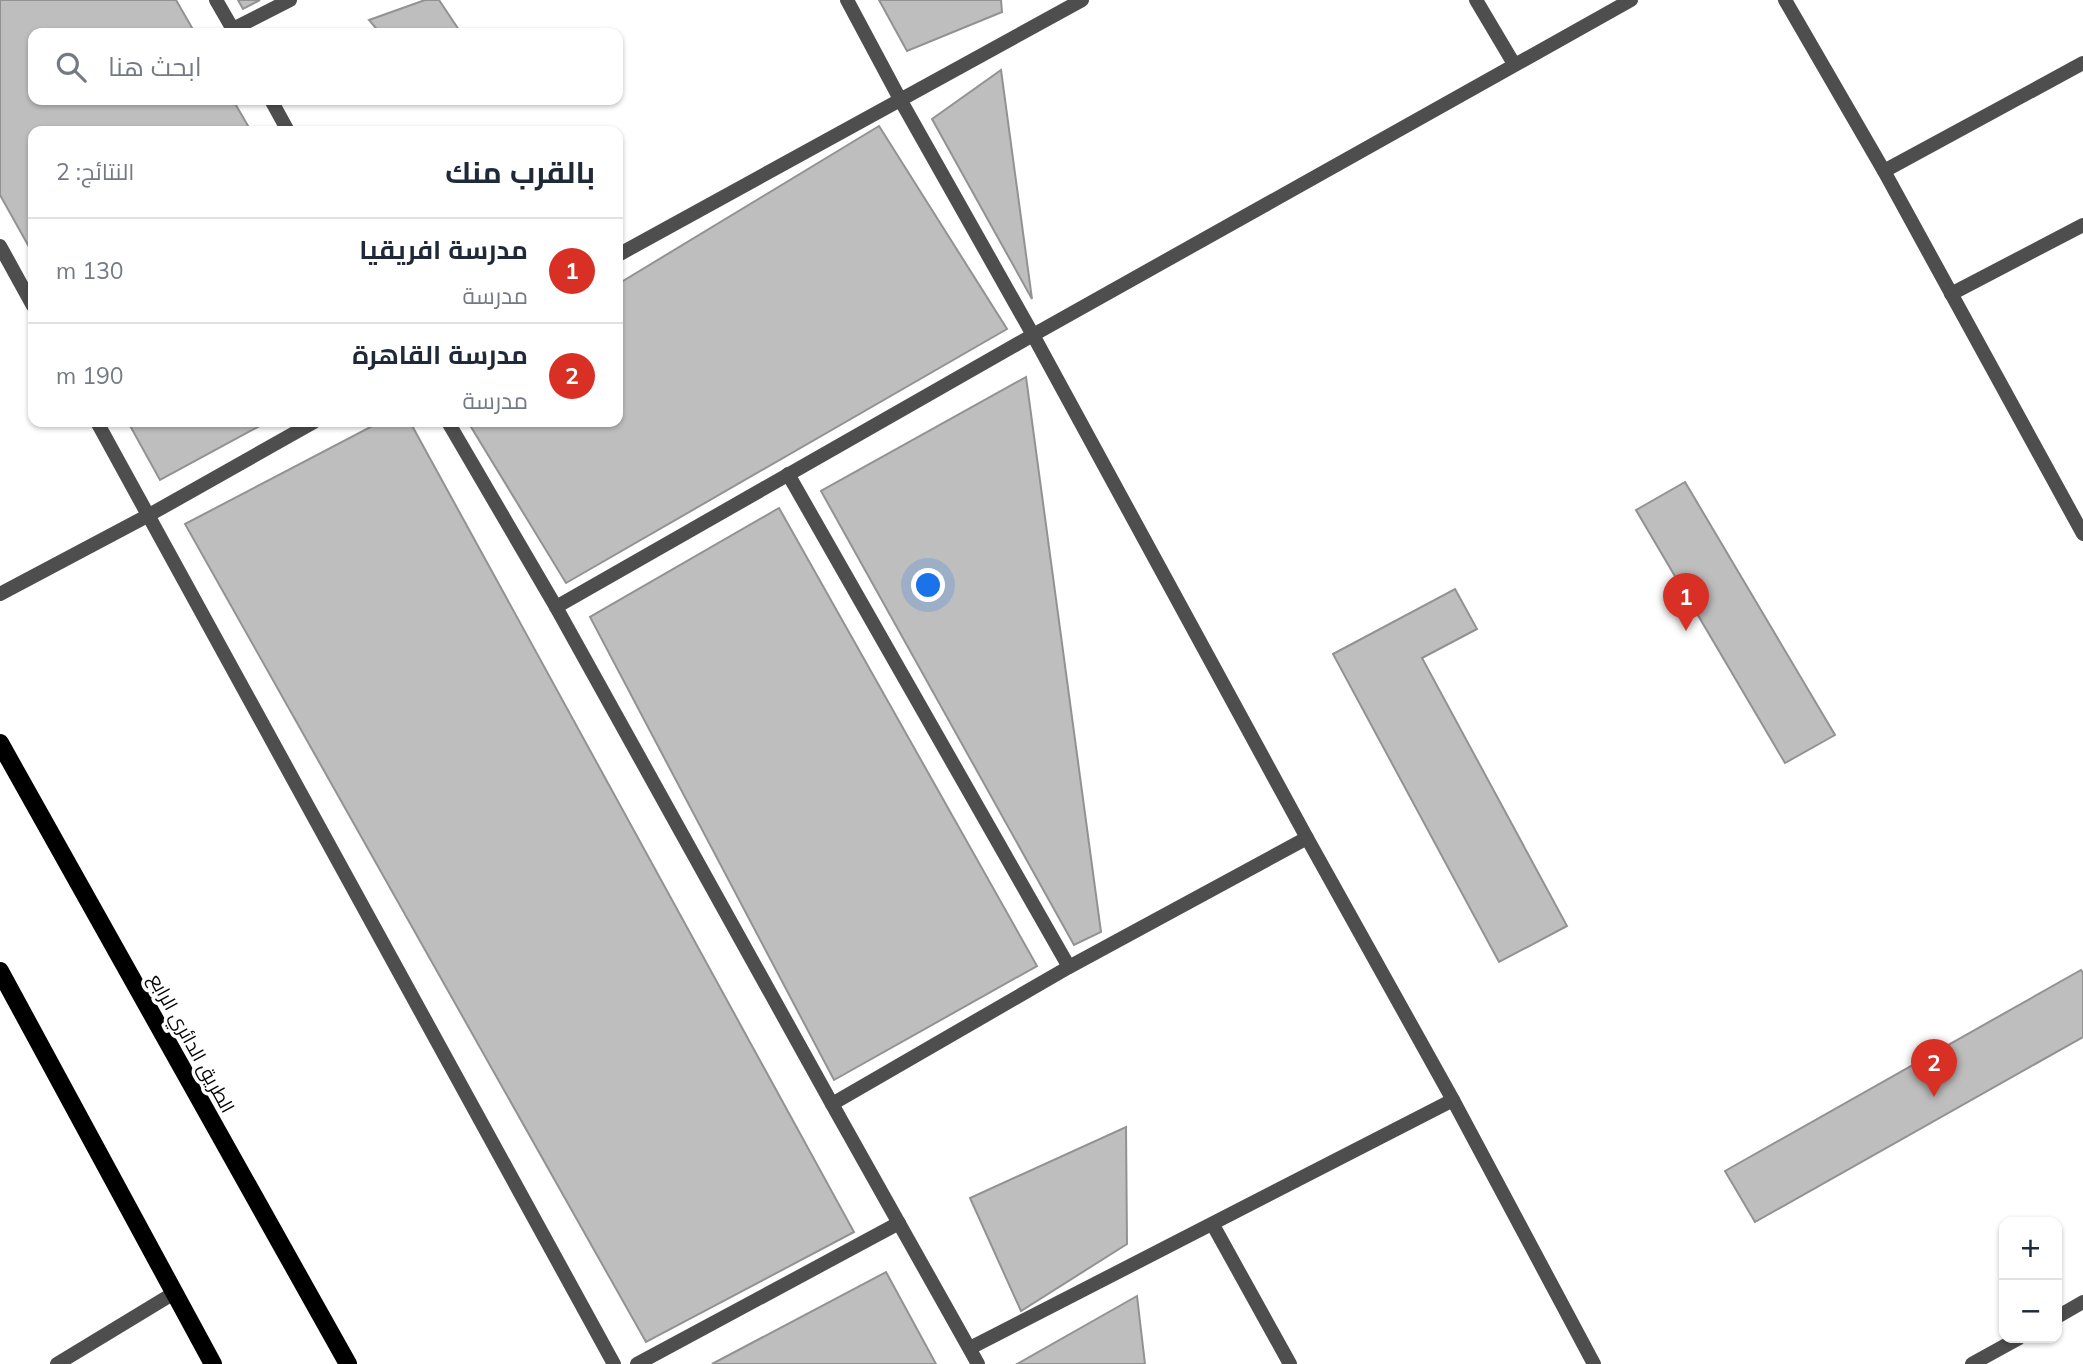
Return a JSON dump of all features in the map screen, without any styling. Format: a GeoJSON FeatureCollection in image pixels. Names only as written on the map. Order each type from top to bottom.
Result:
{"type":"FeatureCollection","features":[{"type":"Feature","properties":{"kind":"main road","name":"الطريق الدائري الرابع"},"geometry":{"type":"LineString","coordinates":[[0,743],[348,1364]]}},
{"type":"Feature","properties":{"kind":"main road"},"geometry":{"type":"LineString","coordinates":[[0,971],[213,1364]]}},
{"type":"Feature","properties":{"kind":"street"},"geometry":{"type":"LineString","coordinates":[[216,0],[232,28]]}},
{"type":"Feature","properties":{"kind":"street"},"geometry":{"type":"LineString","coordinates":[[239,28],[290,0]]}},
{"type":"Feature","properties":{"kind":"street"},"geometry":{"type":"LineString","coordinates":[[847,0],[1453,1100],[1594,1364]]}},
{"type":"Feature","properties":{"kind":"street"},"geometry":{"type":"LineString","coordinates":[[623,252],[901,102],[1082,0]]}},
{"type":"Feature","properties":{"kind":"street"},"geometry":{"type":"LineString","coordinates":[[1476,0],[1514,64]]}},
{"type":"Feature","properties":{"kind":"street"},"geometry":{"type":"LineString","coordinates":[[556,607],[1033,335],[1631,0]]}},
{"type":"Feature","properties":{"kind":"street"},"geometry":{"type":"LineString","coordinates":[[1785,0],[1884,171],[2083,534]]}},
{"type":"Feature","properties":{"kind":"street"},"geometry":{"type":"LineString","coordinates":[[1884,171],[2083,63]]}},
{"type":"Feature","properties":{"kind":"street"},"geometry":{"type":"LineString","coordinates":[[274,105],[285,126]]}},
{"type":"Feature","properties":{"kind":"street"},"geometry":{"type":"LineString","coordinates":[[1951,294],[2083,225]]}},
{"type":"Feature","properties":{"kind":"street"},"geometry":{"type":"LineString","coordinates":[[0,246],[28,297]]}},
{"type":"Feature","properties":{"kind":"street"},"geometry":{"type":"LineString","coordinates":[[100,427],[614,1364]]}},
{"type":"Feature","properties":{"kind":"street"},"geometry":{"type":"LineString","coordinates":[[0,594],[149,515],[305,427]]}},
{"type":"Feature","properties":{"kind":"street"},"geometry":{"type":"LineString","coordinates":[[451,427],[556,607],[978,1364]]}},
{"type":"Feature","properties":{"kind":"street"},"geometry":{"type":"LineString","coordinates":[[788,474],[1069,967]]}},
{"type":"Feature","properties":{"kind":"street"},"geometry":{"type":"LineString","coordinates":[[832,1104],[1069,967],[1307,838]]}},
{"type":"Feature","properties":{"kind":"street"},"geometry":{"type":"LineString","coordinates":[[970,1348],[1453,1100]]}},
{"type":"Feature","properties":{"kind":"street"},"geometry":{"type":"LineString","coordinates":[[637,1364],[899,1223]]}},
{"type":"Feature","properties":{"kind":"street"},"geometry":{"type":"LineString","coordinates":[[1213,1225],[1290,1364]]}},
{"type":"Feature","properties":{"kind":"street"},"geometry":{"type":"LineString","coordinates":[[57,1364],[174,1293]]}},
{"type":"Feature","properties":{"kind":"street"},"geometry":{"type":"LineString","coordinates":[[2062,1314],[2083,1302]]}},
{"type":"Feature","properties":{"kind":"street"},"geometry":{"type":"LineString","coordinates":[[1972,1364],[2011,1343]]}},
{"type":"Feature","properties":{"kind":"building"},"geometry":{"type":"Polygon","coordinates":[[[0,0],[176,0],[192,28],[28,28],[28,105],[236,105],[248,126],[28,126],[28,245],[0,195],[0,0]]]}},
{"type":"Feature","properties":{"kind":"building"},"geometry":{"type":"Polygon","coordinates":[[[238,0],[260,0],[243,9],[238,0]]]}},
{"type":"Feature","properties":{"kind":"building"},"geometry":{"type":"Polygon","coordinates":[[[425,0],[439,0],[458,28],[376,28],[369,20],[425,0]]]}},
{"type":"Feature","properties":{"kind":"building"},"geometry":{"type":"Polygon","coordinates":[[[879,0],[1001,0],[1002,12],[907,51],[879,0]]]}},
{"type":"Feature","properties":{"kind":"building"},"geometry":{"type":"Polygon","coordinates":[[[1001,70],[1032,299],[932,119],[1001,70]]]}},
{"type":"Feature","properties":{"kind":"building"},"geometry":{"type":"Polygon","coordinates":[[[879,126],[1007,329],[566,583],[471,427],[623,427],[623,281],[879,126]]]}},
{"type":"Feature","properties":{"kind":"building"},"geometry":{"type":"Polygon","coordinates":[[[1026,377],[1101,932],[1074,945],[821,491],[1026,377]]]}},
{"type":"Feature","properties":{"kind":"building"},"geometry":{"type":"Polygon","coordinates":[[[131,427],[258,427],[160,480],[131,427]]]}},
{"type":"Feature","properties":{"kind":"building"},"geometry":{"type":"Polygon","coordinates":[[[370,427],[413,427],[854,1232],[646,1342],[185,524],[370,427]]]}},
{"type":"Feature","properties":{"kind":"building"},"geometry":{"type":"Polygon","coordinates":[[[1685,482],[1835,735],[1785,763],[1636,510],[1685,482]]]}},
{"type":"Feature","properties":{"kind":"building"},"geometry":{"type":"Polygon","coordinates":[[[779,508],[1037,966],[834,1080],[590,617],[779,508]]]}},
{"type":"Feature","properties":{"kind":"building"},"geometry":{"type":"Polygon","coordinates":[[[1455,589],[1477,629],[1422,658],[1567,926],[1499,962],[1333,654],[1455,589]]]}},
{"type":"Feature","properties":{"kind":"building"},"geometry":{"type":"Polygon","coordinates":[[[2081,970],[2083,1037],[1755,1222],[1725,1171],[2081,970]]]}},
{"type":"Feature","properties":{"kind":"building"},"geometry":{"type":"Polygon","coordinates":[[[1126,1127],[1127,1244],[1021,1311],[970,1198],[1126,1127]]]}},
{"type":"Feature","properties":{"kind":"building"},"geometry":{"type":"Polygon","coordinates":[[[886,1272],[936,1364],[712,1364],[886,1272]]]}},
{"type":"Feature","properties":{"kind":"building"},"geometry":{"type":"Polygon","coordinates":[[[1137,1296],[1145,1364],[1017,1364],[1137,1296]]]}},
{"type":"Feature","properties":{"kind":"place","name":"مدرسة افريقيا"},"geometry":{"type":"Point","coordinates":[1686,631]}},
{"type":"Feature","properties":{"kind":"place","name":"مدرسة القاهرة"},"geometry":{"type":"Point","coordinates":[1934,1097]}}]}
